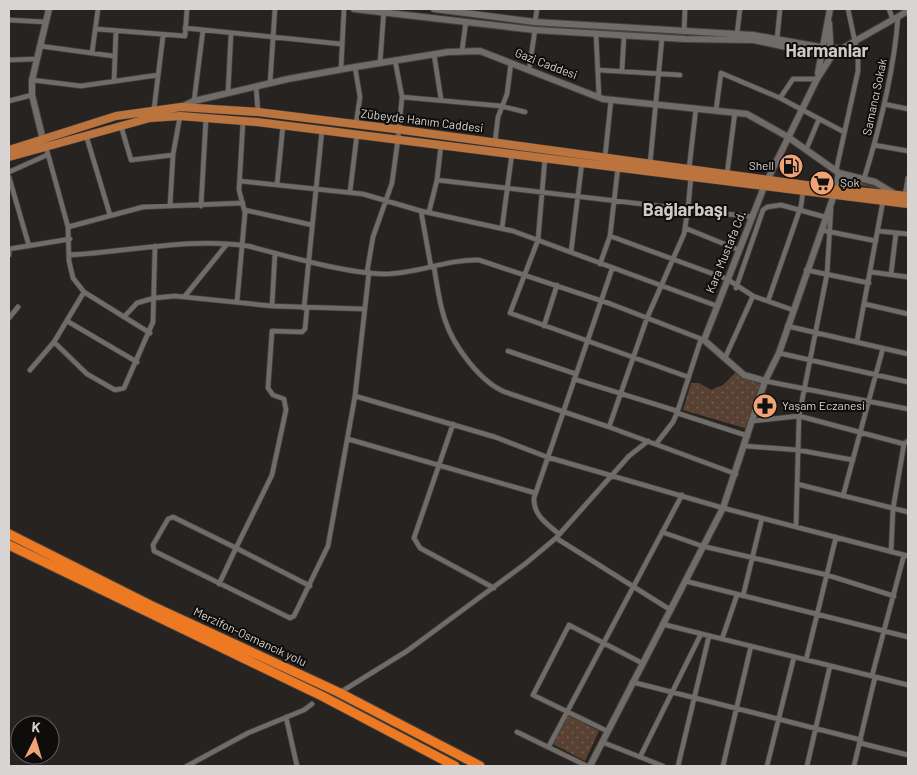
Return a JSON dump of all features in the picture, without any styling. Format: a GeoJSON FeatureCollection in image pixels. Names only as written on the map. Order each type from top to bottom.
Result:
{"type":"FeatureCollection","features":[{"type":"Feature","properties":{"kind":"highway","name":"Merzifon-Osmancık yolu"},"geometry":{"type":"LineString","coordinates":[[9,534],[150,605],[338,692],[480,766]]}},
{"type":"Feature","properties":{"kind":"highway","name":"Merzifon-Osmancık yolu"},"geometry":{"type":"LineString","coordinates":[[9,545],[322,696],[455,766]]}},
{"type":"Feature","properties":{"kind":"main road","name":"Zübeyde Hanım Caddesi"},"geometry":{"type":"LineString","coordinates":[[9,150],[44,143],[116,116],[154,109],[181,107],[258,112],[399,129],[605,157],[690,172],[727,174],[833,195]]}},
{"type":"Feature","properties":{"kind":"main road"},"geometry":{"type":"LineString","coordinates":[[9,157],[44,143],[86,135],[150,118],[180,116],[283,125],[618,167],[690,172],[766,183],[804,191],[908,204]]}},
{"type":"Feature","properties":{"kind":"main road"},"geometry":{"type":"LineString","coordinates":[[833,195],[907,195]]}},
{"type":"Feature","properties":{"kind":"street"},"geometry":{"type":"LineString","coordinates":[[49,9],[36,59],[32,80],[32,95],[68,227],[71,274],[84,292],[150,333]]}},
{"type":"Feature","properties":{"kind":"street"},"geometry":{"type":"LineString","coordinates":[[92,53],[98,9]]}},
{"type":"Feature","properties":{"kind":"street"},"geometry":{"type":"LineString","coordinates":[[96,30],[185,36],[187,9]]}},
{"type":"Feature","properties":{"kind":"street"},"geometry":{"type":"LineString","coordinates":[[270,83],[275,9]]}},
{"type":"Feature","properties":{"kind":"street"},"geometry":{"type":"LineString","coordinates":[[341,69],[344,9]]}},
{"type":"Feature","properties":{"kind":"street"},"geometry":{"type":"LineString","coordinates":[[354,9],[384,10],[535,30],[662,38],[754,40],[831,57]]}},
{"type":"Feature","properties":{"kind":"street"},"geometry":{"type":"LineString","coordinates":[[434,9],[535,22],[684,33],[738,34],[828,48],[843,48],[902,16]]}},
{"type":"Feature","properties":{"kind":"street"},"geometry":{"type":"LineString","coordinates":[[535,22],[537,9]]}},
{"type":"Feature","properties":{"kind":"street"},"geometry":{"type":"LineString","coordinates":[[684,33],[685,9]]}},
{"type":"Feature","properties":{"kind":"street"},"geometry":{"type":"LineString","coordinates":[[738,34],[740,9]]}},
{"type":"Feature","properties":{"kind":"street"},"geometry":{"type":"LineString","coordinates":[[777,39],[780,9]]}},
{"type":"Feature","properties":{"kind":"street"},"geometry":{"type":"LineString","coordinates":[[830,9],[828,48],[831,57]]}},
{"type":"Feature","properties":{"kind":"street"},"geometry":{"type":"LineString","coordinates":[[796,527],[799,416],[814,332],[827,274],[833,195],[844,132],[858,71],[856,41],[848,9]]}},
{"type":"Feature","properties":{"kind":"street","name":"Samancı Sokak"},"geometry":{"type":"LineString","coordinates":[[864,179],[884,104],[902,16],[890,9]]}},
{"type":"Feature","properties":{"kind":"street"},"geometry":{"type":"LineString","coordinates":[[380,63],[384,10]]}},
{"type":"Feature","properties":{"kind":"street"},"geometry":{"type":"LineString","coordinates":[[9,20],[46,22]]}},
{"type":"Feature","properties":{"kind":"street"},"geometry":{"type":"LineString","coordinates":[[462,51],[466,21]]}},
{"type":"Feature","properties":{"kind":"street"},"geometry":{"type":"LineString","coordinates":[[185,28],[342,44]]}},
{"type":"Feature","properties":{"kind":"street"},"geometry":{"type":"LineString","coordinates":[[194,101],[203,30]]}},
{"type":"Feature","properties":{"kind":"street"},"geometry":{"type":"LineString","coordinates":[[529,70],[535,30]]}},
{"type":"Feature","properties":{"kind":"street"},"geometry":{"type":"LineString","coordinates":[[114,81],[116,31]]}},
{"type":"Feature","properties":{"kind":"street"},"geometry":{"type":"LineString","coordinates":[[228,93],[231,33]]}},
{"type":"Feature","properties":{"kind":"street"},"geometry":{"type":"LineString","coordinates":[[596,34],[599,97]]}},
{"type":"Feature","properties":{"kind":"street"},"geometry":{"type":"LineString","coordinates":[[154,109],[163,36]]}},
{"type":"Feature","properties":{"kind":"street"},"geometry":{"type":"LineString","coordinates":[[622,70],[624,36]]}},
{"type":"Feature","properties":{"kind":"street"},"geometry":{"type":"LineString","coordinates":[[650,164],[662,38]]}},
{"type":"Feature","properties":{"kind":"street"},"geometry":{"type":"LineString","coordinates":[[40,46],[114,56]]}},
{"type":"Feature","properties":{"kind":"street"},"geometry":{"type":"LineString","coordinates":[[817,79],[822,55],[828,48]]}},
{"type":"Feature","properties":{"kind":"street","name":"Gazi Caddesi"},"geometry":{"type":"LineString","coordinates":[[181,107],[194,101],[256,86],[341,69],[434,54],[480,51],[611,100],[747,114],[788,137],[837,172],[875,182],[895,194]]}},
{"type":"Feature","properties":{"kind":"street"},"geometry":{"type":"LineString","coordinates":[[434,54],[442,99]]}},
{"type":"Feature","properties":{"kind":"street"},"geometry":{"type":"LineString","coordinates":[[817,79],[831,57]]}},
{"type":"Feature","properties":{"kind":"street"},"geometry":{"type":"LineString","coordinates":[[9,60],[36,59]]}},
{"type":"Feature","properties":{"kind":"street"},"geometry":{"type":"LineString","coordinates":[[310,586],[174,517],[168,519],[154,540],[154,551],[290,618],[294,616],[310,586],[328,546],[355,396],[373,238],[387,201],[398,139],[402,97],[395,60]]}},
{"type":"Feature","properties":{"kind":"street"},"geometry":{"type":"LineString","coordinates":[[495,142],[501,106],[507,94],[511,63]]}},
{"type":"Feature","properties":{"kind":"street"},"geometry":{"type":"LineString","coordinates":[[355,67],[360,97],[356,124]]}},
{"type":"Feature","properties":{"kind":"street"},"geometry":{"type":"LineString","coordinates":[[598,70],[680,75]]}},
{"type":"Feature","properties":{"kind":"street"},"geometry":{"type":"LineString","coordinates":[[716,110],[721,74],[780,98],[844,132]]}},
{"type":"Feature","properties":{"kind":"street"},"geometry":{"type":"LineString","coordinates":[[32,80],[81,86],[158,75]]}},
{"type":"Feature","properties":{"kind":"street"},"geometry":{"type":"LineString","coordinates":[[780,98],[793,79],[817,79]]}},
{"type":"Feature","properties":{"kind":"street","name":"Kara Mustafa Cd."},"geometry":{"type":"LineString","coordinates":[[702,340],[754,217],[766,183],[817,79]]}},
{"type":"Feature","properties":{"kind":"street"},"geometry":{"type":"LineString","coordinates":[[256,86],[258,112]]}},
{"type":"Feature","properties":{"kind":"street"},"geometry":{"type":"LineString","coordinates":[[9,100],[32,95]]}},
{"type":"Feature","properties":{"kind":"street"},"geometry":{"type":"LineString","coordinates":[[402,97],[442,99],[501,106],[525,112]]}},
{"type":"Feature","properties":{"kind":"street"},"geometry":{"type":"LineString","coordinates":[[605,157],[611,100]]}},
{"type":"Feature","properties":{"kind":"street"},"geometry":{"type":"LineString","coordinates":[[884,104],[908,109]]}},
{"type":"Feature","properties":{"kind":"street"},"geometry":{"type":"LineString","coordinates":[[170,206],[173,155],[181,107]]}},
{"type":"Feature","properties":{"kind":"street"},"geometry":{"type":"LineString","coordinates":[[609,427],[660,286],[685,228],[696,108]]}},
{"type":"Feature","properties":{"kind":"street"},"geometry":{"type":"LineString","coordinates":[[727,174],[735,112]]}},
{"type":"Feature","properties":{"kind":"street"},"geometry":{"type":"LineString","coordinates":[[201,206],[206,118]]}},
{"type":"Feature","properties":{"kind":"street"},"geometry":{"type":"LineString","coordinates":[[806,150],[819,119]]}},
{"type":"Feature","properties":{"kind":"street"},"geometry":{"type":"LineString","coordinates":[[237,302],[245,210],[239,190],[243,121]]}},
{"type":"Feature","properties":{"kind":"street"},"geometry":{"type":"LineString","coordinates":[[277,184],[283,125]]}},
{"type":"Feature","properties":{"kind":"street"},"geometry":{"type":"LineString","coordinates":[[121,126],[131,160],[173,155]]}},
{"type":"Feature","properties":{"kind":"street"},"geometry":{"type":"LineString","coordinates":[[219,584],[272,475],[286,407],[284,399],[271,394],[268,388],[272,331],[302,332],[305,329],[308,260],[322,130]]}},
{"type":"Feature","properties":{"kind":"street"},"geometry":{"type":"LineString","coordinates":[[350,192],[357,134]]}},
{"type":"Feature","properties":{"kind":"street"},"geometry":{"type":"LineString","coordinates":[[86,135],[110,215]]}},
{"type":"Feature","properties":{"kind":"street"},"geometry":{"type":"LineString","coordinates":[[429,212],[437,180],[441,144]]}},
{"type":"Feature","properties":{"kind":"street"},"geometry":{"type":"LineString","coordinates":[[874,145],[908,151]]}},
{"type":"Feature","properties":{"kind":"street"},"geometry":{"type":"LineString","coordinates":[[502,228],[512,153]]}},
{"type":"Feature","properties":{"kind":"street"},"geometry":{"type":"LineString","coordinates":[[9,172],[47,155]]}},
{"type":"Feature","properties":{"kind":"street"},"geometry":{"type":"LineString","coordinates":[[545,158],[538,240],[510,313],[688,377]]}},
{"type":"Feature","properties":{"kind":"street"},"geometry":{"type":"LineString","coordinates":[[571,252],[582,162]]}},
{"type":"Feature","properties":{"kind":"street"},"geometry":{"type":"LineString","coordinates":[[600,264],[610,236],[618,167]]}},
{"type":"Feature","properties":{"kind":"street"},"geometry":{"type":"LineString","coordinates":[[9,178],[29,246]]}},
{"type":"Feature","properties":{"kind":"street"},"geometry":{"type":"LineString","coordinates":[[907,195],[908,178]]}},
{"type":"Feature","properties":{"kind":"street"},"geometry":{"type":"LineString","coordinates":[[437,180],[754,217]]}},
{"type":"Feature","properties":{"kind":"street"},"geometry":{"type":"LineString","coordinates":[[240,181],[350,192],[421,211],[502,228],[716,306]]}},
{"type":"Feature","properties":{"kind":"street"},"geometry":{"type":"LineString","coordinates":[[768,301],[804,191]]}},
{"type":"Feature","properties":{"kind":"street"},"geometry":{"type":"LineString","coordinates":[[517,732],[589,766],[723,508],[736,474],[765,381],[779,352],[833,195]]}},
{"type":"Feature","properties":{"kind":"street"},"geometry":{"type":"LineString","coordinates":[[857,342],[883,201]]}},
{"type":"Feature","properties":{"kind":"street"},"geometry":{"type":"LineString","coordinates":[[68,227],[143,207],[243,203]]}},
{"type":"Feature","properties":{"kind":"street"},"geometry":{"type":"LineString","coordinates":[[736,288],[766,206],[776,205],[825,217]]}},
{"type":"Feature","properties":{"kind":"street"},"geometry":{"type":"LineString","coordinates":[[245,210],[312,225]]}},
{"type":"Feature","properties":{"kind":"street"},"geometry":{"type":"LineString","coordinates":[[421,211],[446,324],[480,376],[499,390],[609,427],[736,474]]}},
{"type":"Feature","properties":{"kind":"street"},"geometry":{"type":"LineString","coordinates":[[685,228],[739,250]]}},
{"type":"Feature","properties":{"kind":"street"},"geometry":{"type":"LineString","coordinates":[[820,230],[876,241]]}},
{"type":"Feature","properties":{"kind":"street"},"geometry":{"type":"LineString","coordinates":[[878,231],[908,234]]}},
{"type":"Feature","properties":{"kind":"street"},"geometry":{"type":"LineString","coordinates":[[891,274],[896,233]]}},
{"type":"Feature","properties":{"kind":"street"},"geometry":{"type":"LineString","coordinates":[[610,236],[727,280],[736,288],[753,296],[793,310]]}},
{"type":"Feature","properties":{"kind":"street"},"geometry":{"type":"LineString","coordinates":[[9,255],[9,249],[70,239]]}},
{"type":"Feature","properties":{"kind":"street"},"geometry":{"type":"LineString","coordinates":[[185,296],[227,244]]}},
{"type":"Feature","properties":{"kind":"street"},"geometry":{"type":"LineString","coordinates":[[69,255],[116,252],[155,246],[227,244],[242,245],[308,260],[385,274],[459,261],[479,260],[600,300],[702,340],[744,375],[765,381],[908,409]]}},
{"type":"Feature","properties":{"kind":"street"},"geometry":{"type":"LineString","coordinates":[[54,342],[87,374],[117,391],[126,386],[150,333],[154,298],[155,246]]}},
{"type":"Feature","properties":{"kind":"street"},"geometry":{"type":"LineString","coordinates":[[272,306],[275,252]]}},
{"type":"Feature","properties":{"kind":"street"},"geometry":{"type":"LineString","coordinates":[[612,269],[600,300],[588,342],[562,411],[535,493],[534,503],[536,512],[558,536],[669,609]]}},
{"type":"Feature","properties":{"kind":"street"},"geometry":{"type":"LineString","coordinates":[[806,270],[869,283]]}},
{"type":"Feature","properties":{"kind":"street"},"geometry":{"type":"LineString","coordinates":[[871,272],[908,276]]}},
{"type":"Feature","properties":{"kind":"street"},"geometry":{"type":"LineString","coordinates":[[544,326],[557,285]]}},
{"type":"Feature","properties":{"kind":"street"},"geometry":{"type":"LineString","coordinates":[[30,370],[54,342],[84,292]]}},
{"type":"Feature","properties":{"kind":"street"},"geometry":{"type":"LineString","coordinates":[[124,317],[133,306],[154,298],[185,296],[211,302],[237,302],[305,308],[364,309]]}},
{"type":"Feature","properties":{"kind":"street"},"geometry":{"type":"LineString","coordinates":[[724,358],[753,296]]}},
{"type":"Feature","properties":{"kind":"street"},"geometry":{"type":"LineString","coordinates":[[865,304],[908,314]]}},
{"type":"Feature","properties":{"kind":"street"},"geometry":{"type":"LineString","coordinates":[[9,318],[18,307]]}},
{"type":"Feature","properties":{"kind":"street"},"geometry":{"type":"LineString","coordinates":[[67,321],[137,362]]}},
{"type":"Feature","properties":{"kind":"street"},"geometry":{"type":"LineString","coordinates":[[787,326],[908,354]]}},
{"type":"Feature","properties":{"kind":"street"},"geometry":{"type":"LineString","coordinates":[[656,444],[673,422],[702,340]]}},
{"type":"Feature","properties":{"kind":"street"},"geometry":{"type":"LineString","coordinates":[[843,496],[883,348]]}},
{"type":"Feature","properties":{"kind":"street"},"geometry":{"type":"LineString","coordinates":[[508,351],[621,393],[748,436]]}},
{"type":"Feature","properties":{"kind":"street"},"geometry":{"type":"LineString","coordinates":[[779,352],[908,382]]}},
{"type":"Feature","properties":{"kind":"street"},"geometry":{"type":"LineString","coordinates":[[355,396],[453,424],[547,457],[723,508],[906,556],[884,631],[854,766]]}},
{"type":"Feature","properties":{"kind":"street"},"geometry":{"type":"LineString","coordinates":[[753,421],[799,416],[906,442],[900,465],[893,509],[891,552]]}},
{"type":"Feature","properties":{"kind":"street"},"geometry":{"type":"LineString","coordinates":[[453,424],[414,538],[420,548],[494,588]]}},
{"type":"Feature","properties":{"kind":"street"},"geometry":{"type":"LineString","coordinates":[[348,439],[535,493]]}},
{"type":"Feature","properties":{"kind":"street"},"geometry":{"type":"LineString","coordinates":[[344,690],[407,651],[494,588],[558,536],[630,456],[648,441]]}},
{"type":"Feature","properties":{"kind":"street"},"geometry":{"type":"LineString","coordinates":[[745,446],[798,450],[854,460]]}},
{"type":"Feature","properties":{"kind":"street"},"geometry":{"type":"LineString","coordinates":[[900,465],[908,466]]}},
{"type":"Feature","properties":{"kind":"street"},"geometry":{"type":"LineString","coordinates":[[797,484],[908,512]]}},
{"type":"Feature","properties":{"kind":"street"},"geometry":{"type":"LineString","coordinates":[[549,746],[603,642],[636,586],[682,496]]}},
{"type":"Feature","properties":{"kind":"street"},"geometry":{"type":"LineString","coordinates":[[743,596],[762,518]]}},
{"type":"Feature","properties":{"kind":"street"},"geometry":{"type":"LineString","coordinates":[[662,532],[702,546],[827,575],[894,596]]}},
{"type":"Feature","properties":{"kind":"street"},"geometry":{"type":"LineString","coordinates":[[806,660],[836,537]]}},
{"type":"Feature","properties":{"kind":"street"},"geometry":{"type":"LineString","coordinates":[[684,581],[908,637]]}},
{"type":"Feature","properties":{"kind":"street"},"geometry":{"type":"LineString","coordinates":[[722,639],[737,595]]}},
{"type":"Feature","properties":{"kind":"street"},"geometry":{"type":"LineString","coordinates":[[662,624],[908,685]]}},
{"type":"Feature","properties":{"kind":"street"},"geometry":{"type":"LineString","coordinates":[[607,732],[533,695],[569,626],[642,663]]}},
{"type":"Feature","properties":{"kind":"street"},"geometry":{"type":"LineString","coordinates":[[640,757],[701,634]]}},
{"type":"Feature","properties":{"kind":"street"},"geometry":{"type":"LineString","coordinates":[[678,766],[710,636]]}},
{"type":"Feature","properties":{"kind":"street"},"geometry":{"type":"LineString","coordinates":[[723,766],[751,646]]}},
{"type":"Feature","properties":{"kind":"street"},"geometry":{"type":"LineString","coordinates":[[767,766],[794,657]]}},
{"type":"Feature","properties":{"kind":"street"},"geometry":{"type":"LineString","coordinates":[[807,766],[830,666]]}},
{"type":"Feature","properties":{"kind":"street"},"geometry":{"type":"LineString","coordinates":[[632,682],[861,741],[908,755]]}},
{"type":"Feature","properties":{"kind":"street"},"geometry":{"type":"LineString","coordinates":[[187,766],[248,733],[312,704]]}},
{"type":"Feature","properties":{"kind":"street"},"geometry":{"type":"LineString","coordinates":[[286,717],[297,766]]}},
{"type":"Feature","properties":{"kind":"street"},"geometry":{"type":"LineString","coordinates":[[602,742],[662,766]]}},
{"type":"Feature","properties":{"kind":"green space"},"geometry":{"type":"Polygon","coordinates":[[[842,177],[882,189],[841,182],[842,177]]]}},
{"type":"Feature","properties":{"kind":"green space"},"geometry":{"type":"Polygon","coordinates":[[[736,372],[762,385],[748,429],[683,410],[691,383],[699,383],[711,390],[723,385],[736,372]]]}},
{"type":"Feature","properties":{"kind":"green space"},"geometry":{"type":"Polygon","coordinates":[[[568,715],[599,731],[585,761],[553,744],[568,715]]]}},
{"type":"Feature","properties":{"kind":"place","name":"Shell"},"geometry":{"type":"Point","coordinates":[791,166]}},
{"type":"Feature","properties":{"kind":"place","name":"Şok"},"geometry":{"type":"Point","coordinates":[822,183]}},
{"type":"Feature","properties":{"kind":"place","name":"Yaşam Eczanesi"},"geometry":{"type":"Point","coordinates":[765,406]}},
{"type":"Feature","properties":{"kind":"district","name":"Harmanlar"},"geometry":{"type":"Point","coordinates":[827,51]}},
{"type":"Feature","properties":{"kind":"district","name":"Bağlarbaşı"},"geometry":{"type":"Point","coordinates":[685,210]}}]}
